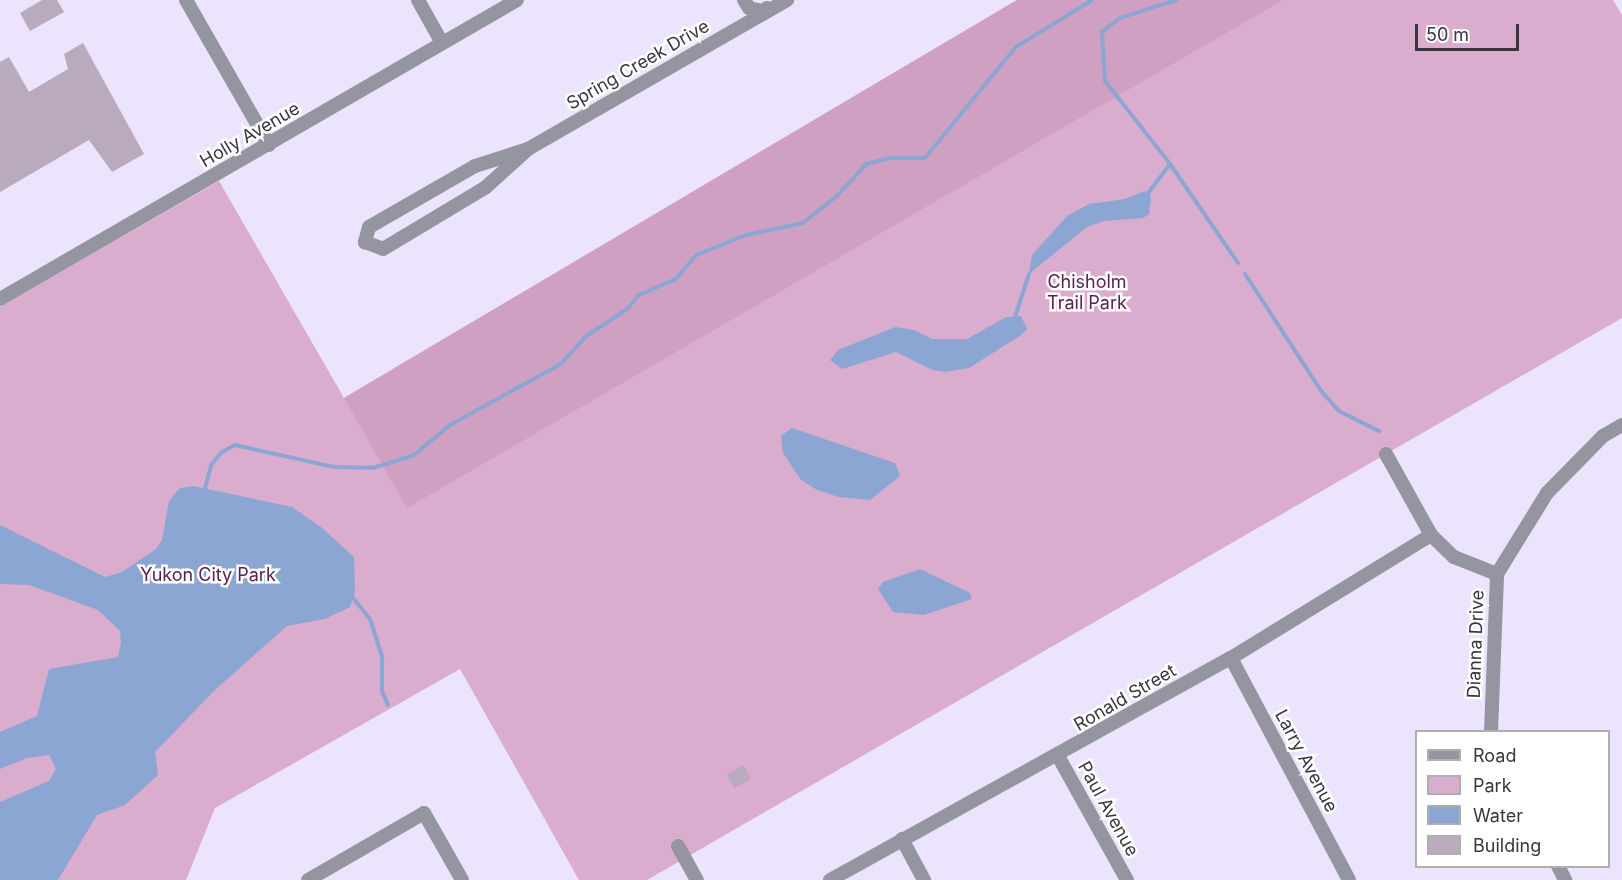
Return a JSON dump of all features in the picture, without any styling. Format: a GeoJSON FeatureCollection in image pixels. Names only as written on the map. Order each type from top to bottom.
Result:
{"type":"FeatureCollection","features":[{"type":"Feature","properties":{"kind":"street"},"geometry":{"type":"LineString","coordinates":[[186,0],[269,144]]}},
{"type":"Feature","properties":{"kind":"street"},"geometry":{"type":"LineString","coordinates":[[418,0],[442,43]]}},
{"type":"Feature","properties":{"kind":"street","name":"Holly Avenue"},"geometry":{"type":"LineString","coordinates":[[0,299],[517,0]]}},
{"type":"Feature","properties":{"kind":"street"},"geometry":{"type":"LineString","coordinates":[[744,0],[749,8],[768,6]]}},
{"type":"Feature","properties":{"kind":"street","name":"Spring Creek Drive"},"geometry":{"type":"LineString","coordinates":[[528,149],[475,166],[369,227],[365,242],[383,249],[486,187],[528,149],[768,6],[787,0]]}},
{"type":"Feature","properties":{"kind":"street","name":"Dianna Drive"},"geometry":{"type":"LineString","coordinates":[[1491,730],[1497,574],[1547,493],[1603,436],[1622,425]]}},
{"type":"Feature","properties":{"kind":"street"},"geometry":{"type":"LineString","coordinates":[[1386,454],[1431,535],[1454,557],[1497,574]]}},
{"type":"Feature","properties":{"kind":"street","name":"Ronald Street"},"geometry":{"type":"LineString","coordinates":[[830,880],[1058,756],[1231,658],[1431,535]]}},
{"type":"Feature","properties":{"kind":"street","name":"Larry Avenue"},"geometry":{"type":"LineString","coordinates":[[1231,658],[1348,880]]}},
{"type":"Feature","properties":{"kind":"street","name":"Paul Avenue"},"geometry":{"type":"LineString","coordinates":[[1058,756],[1127,880]]}},
{"type":"Feature","properties":{"kind":"street"},"geometry":{"type":"LineString","coordinates":[[308,880],[423,813],[462,880]]}},
{"type":"Feature","properties":{"kind":"street"},"geometry":{"type":"LineString","coordinates":[[902,839],[924,880]]}},
{"type":"Feature","properties":{"kind":"street"},"geometry":{"type":"LineString","coordinates":[[678,846],[697,880]]}},
{"type":"Feature","properties":{"kind":"green space","name":"Chisholm Trail Park"},"geometry":{"type":"Polygon","coordinates":[[[1017,0],[1613,0],[1622,15],[1622,318],[647,880],[579,880],[460,669],[215,808],[186,880],[0,880],[0,307],[219,181],[344,398],[1017,0]]]}},
{"type":"Feature","properties":{"kind":"shaded area"},"geometry":{"type":"Polygon","coordinates":[[[1017,0],[1283,0],[407,508],[344,398],[1017,0]]]}},
{"type":"Feature","properties":{"kind":"water"},"geometry":{"type":"Polygon","coordinates":[[[1144,191],[1149,192],[1151,198],[1149,214],[1143,218],[1104,221],[1087,227],[1029,274],[1032,255],[1067,216],[1089,204],[1125,199],[1144,191]]]}},
{"type":"Feature","properties":{"kind":"water"},"geometry":{"type":"Polygon","coordinates":[[[1021,316],[1027,329],[1021,335],[969,368],[945,372],[932,370],[896,352],[842,369],[830,360],[838,350],[895,327],[914,330],[932,339],[967,339],[1006,317],[1021,316]]]}},
{"type":"Feature","properties":{"kind":"water"},"geometry":{"type":"Polygon","coordinates":[[[792,428],[895,463],[900,476],[870,500],[839,497],[817,490],[801,480],[783,453],[781,436],[792,428]]]}},
{"type":"Feature","properties":{"kind":"water"},"geometry":{"type":"Polygon","coordinates":[[[193,486],[292,507],[321,527],[354,557],[355,592],[350,607],[325,619],[287,626],[215,690],[155,752],[158,775],[125,805],[97,815],[58,880],[0,880],[0,802],[49,781],[56,769],[49,755],[27,758],[0,769],[0,732],[37,716],[49,669],[118,657],[121,643],[120,631],[98,610],[29,585],[0,584],[0,525],[105,577],[122,572],[156,549],[162,540],[169,501],[180,488],[193,486]]]}},
{"type":"Feature","properties":{"kind":"water"},"geometry":{"type":"Polygon","coordinates":[[[920,569],[970,593],[972,599],[924,615],[893,612],[878,589],[883,582],[920,569]]]}},
{"type":"Feature","properties":{"kind":"building"},"geometry":{"type":"Polygon","coordinates":[[[42,0],[57,0],[64,12],[30,31],[20,13],[42,0]]]}},
{"type":"Feature","properties":{"kind":"building"},"geometry":{"type":"Polygon","coordinates":[[[83,43],[144,154],[112,172],[89,140],[0,192],[0,62],[9,57],[29,92],[68,69],[64,54],[83,43]]]}},
{"type":"Feature","properties":{"kind":"building"},"geometry":{"type":"Polygon","coordinates":[[[743,765],[751,779],[735,788],[727,774],[743,765]]]}},
{"type":"Feature","properties":{"kind":"waterway"},"geometry":{"type":"LineString","coordinates":[[204,492],[211,465],[222,452],[235,445],[334,467],[373,468],[414,455],[450,425],[561,364],[585,337],[626,310],[639,295],[676,279],[696,255],[746,235],[803,223],[838,195],[866,164],[890,158],[925,158],[1016,47],[1092,0]]}},
{"type":"Feature","properties":{"kind":"waterway"},"geometry":{"type":"LineString","coordinates":[[1176,0],[1120,18],[1102,32],[1105,81],[1170,164],[1238,263]]}},
{"type":"Feature","properties":{"kind":"waterway"},"geometry":{"type":"LineString","coordinates":[[1149,192],[1170,164]]}},
{"type":"Feature","properties":{"kind":"waterway"},"geometry":{"type":"LineString","coordinates":[[1015,317],[1029,274]]}},
{"type":"Feature","properties":{"kind":"waterway"},"geometry":{"type":"LineString","coordinates":[[1245,274],[1322,392],[1339,411],[1379,431]]}},
{"type":"Feature","properties":{"kind":"waterway"},"geometry":{"type":"LineString","coordinates":[[353,598],[370,619],[382,657],[382,691],[388,705]]}},
{"type":"Feature","properties":{"kind":"park label","name":"Yukon City Park"},"geometry":{"type":"Point","coordinates":[208,575]}}]}
